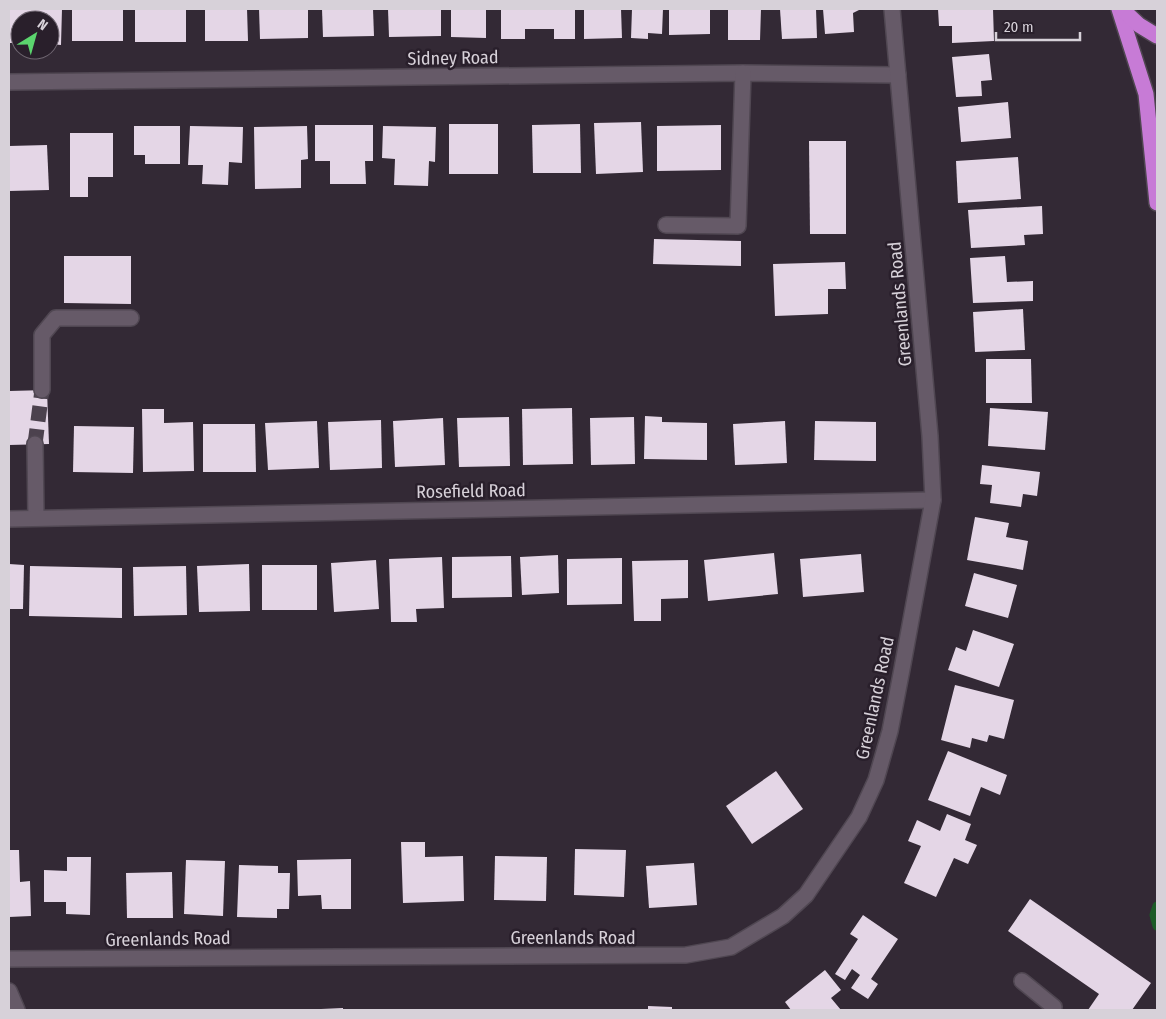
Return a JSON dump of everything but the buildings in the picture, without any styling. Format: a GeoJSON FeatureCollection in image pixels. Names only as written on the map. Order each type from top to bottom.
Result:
{"type":"FeatureCollection","features":[{"type":"Feature","properties":{"kind":"highway"},"geometry":{"type":"LineString","coordinates":[[1121,9],[1139,25],[1157,36]]}},
{"type":"Feature","properties":{"kind":"highway"},"geometry":{"type":"LineString","coordinates":[[1121,9],[1146,94],[1157,203]]}},
{"type":"Feature","properties":{"kind":"street","name":"Greenlands Road"},"geometry":{"type":"LineString","coordinates":[[9,959],[369,956],[646,957],[686,955],[731,947],[783,916],[806,895],[859,817],[872,787],[890,731],[933,500],[930,436],[892,9]]}},
{"type":"Feature","properties":{"kind":"street","name":"Sidney Road"},"geometry":{"type":"LineString","coordinates":[[9,82],[744,73],[898,75]]}},
{"type":"Feature","properties":{"kind":"street"},"geometry":{"type":"LineString","coordinates":[[666,225],[738,226],[744,73]]}},
{"type":"Feature","properties":{"kind":"street"},"geometry":{"type":"LineString","coordinates":[[42,390],[42,335],[56,318],[132,318]]}},
{"type":"Feature","properties":{"kind":"street"},"geometry":{"type":"LineString","coordinates":[[35,444],[36,518]]}},
{"type":"Feature","properties":{"kind":"street","name":"Rosefield Road"},"geometry":{"type":"LineString","coordinates":[[9,519],[933,500]]}},
{"type":"Feature","properties":{"kind":"street"},"geometry":{"type":"LineString","coordinates":[[1022,981],[1054,1007],[1052,1010]]}},
{"type":"Feature","properties":{"kind":"street"},"geometry":{"type":"LineString","coordinates":[[9,991],[17,1010]]}},
{"type":"Feature","properties":{"kind":"waterway"},"geometry":{"type":"LineString","coordinates":[[1157,906],[1154,915],[1157,926]]}},
{"type":"Feature","properties":{"kind":"tunnel"},"geometry":{"type":"LineString","coordinates":[[35,444],[42,390]]}}]}
